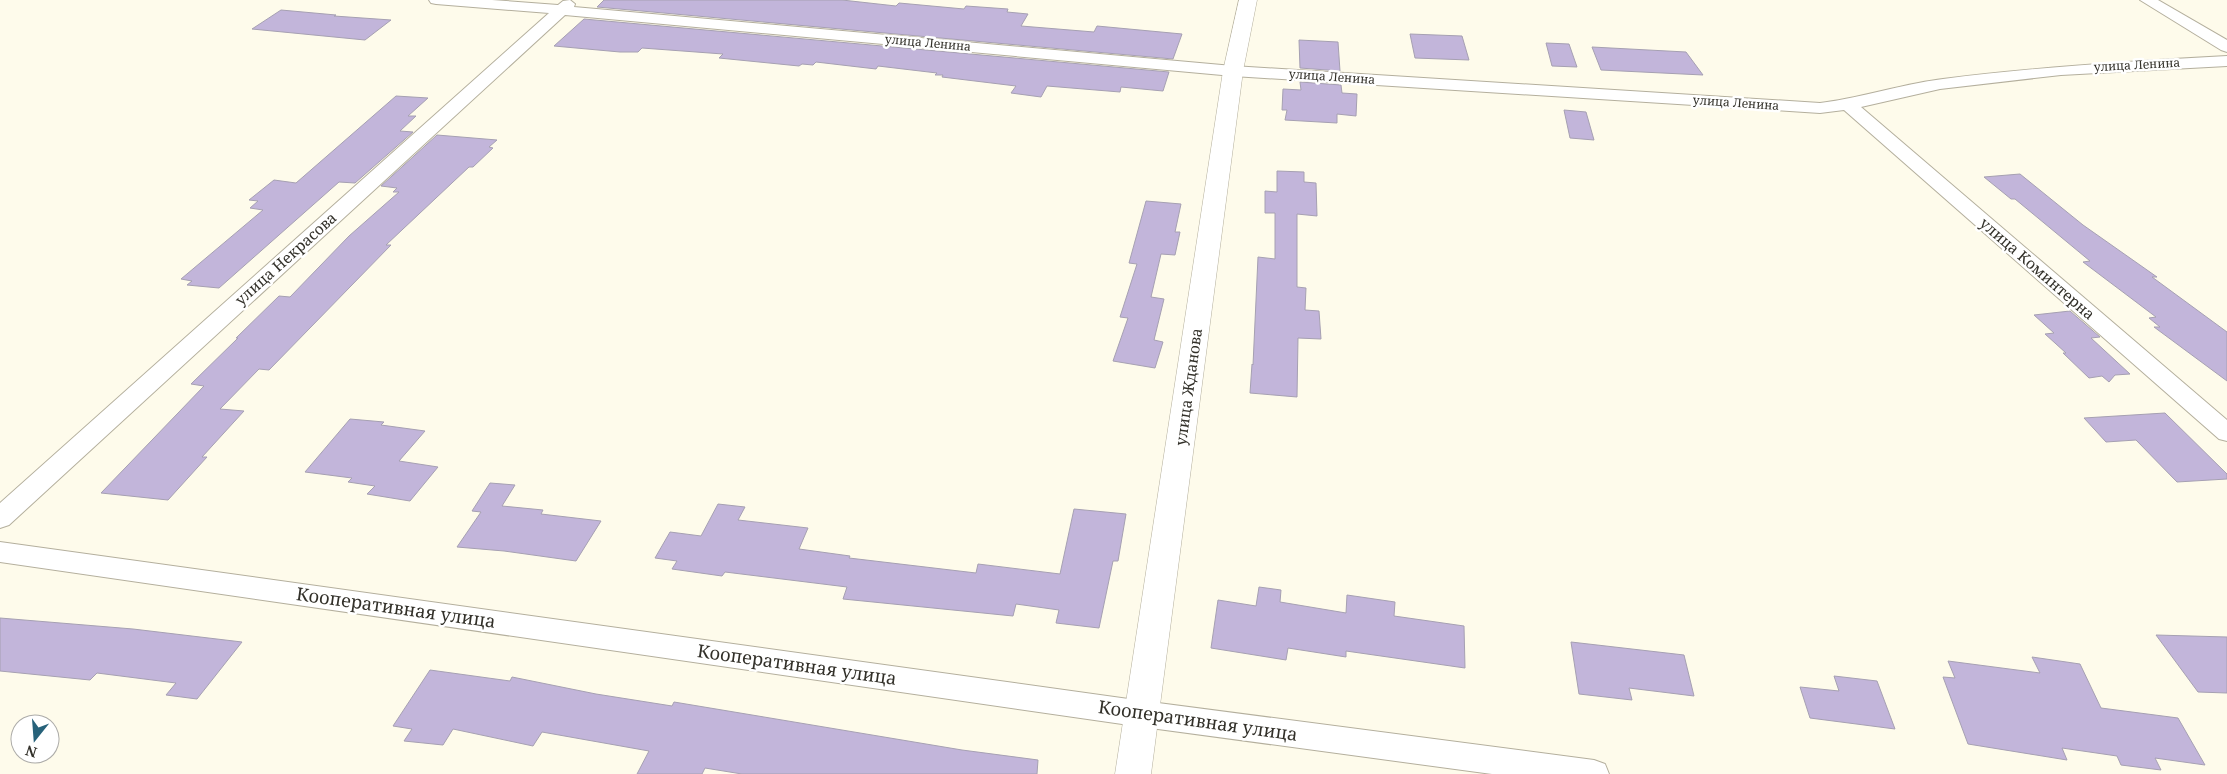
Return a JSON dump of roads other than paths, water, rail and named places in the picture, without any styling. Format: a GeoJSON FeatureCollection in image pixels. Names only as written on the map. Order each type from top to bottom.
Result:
{"type":"FeatureCollection","features":[{"type":"Feature","properties":{"kind":"street","name":"улица Ленина"},"geometry":{"type":"LineString","coordinates":[[436,0],[567,5],[1233,71],[1820,108],[1848,105],[1940,84],[2061,70],[2227,61]]}},
{"type":"Feature","properties":{"kind":"street","name":"улица Жданова"},"geometry":{"type":"LineString","coordinates":[[1133,774],[1233,71],[1248,0]]}},
{"type":"Feature","properties":{"kind":"street"},"geometry":{"type":"LineString","coordinates":[[2147,0],[2227,47]]}},
{"type":"Feature","properties":{"kind":"street","name":"улица Некрасова"},"geometry":{"type":"LineString","coordinates":[[0,518],[567,5]]}},
{"type":"Feature","properties":{"kind":"street","name":"улица Коминтерна"},"geometry":{"type":"LineString","coordinates":[[1848,105],[2227,433]]}},
{"type":"Feature","properties":{"kind":"street","name":"Кооперативная улица"},"geometry":{"type":"LineString","coordinates":[[0,552],[1143,714],[1594,774]]}}]}
